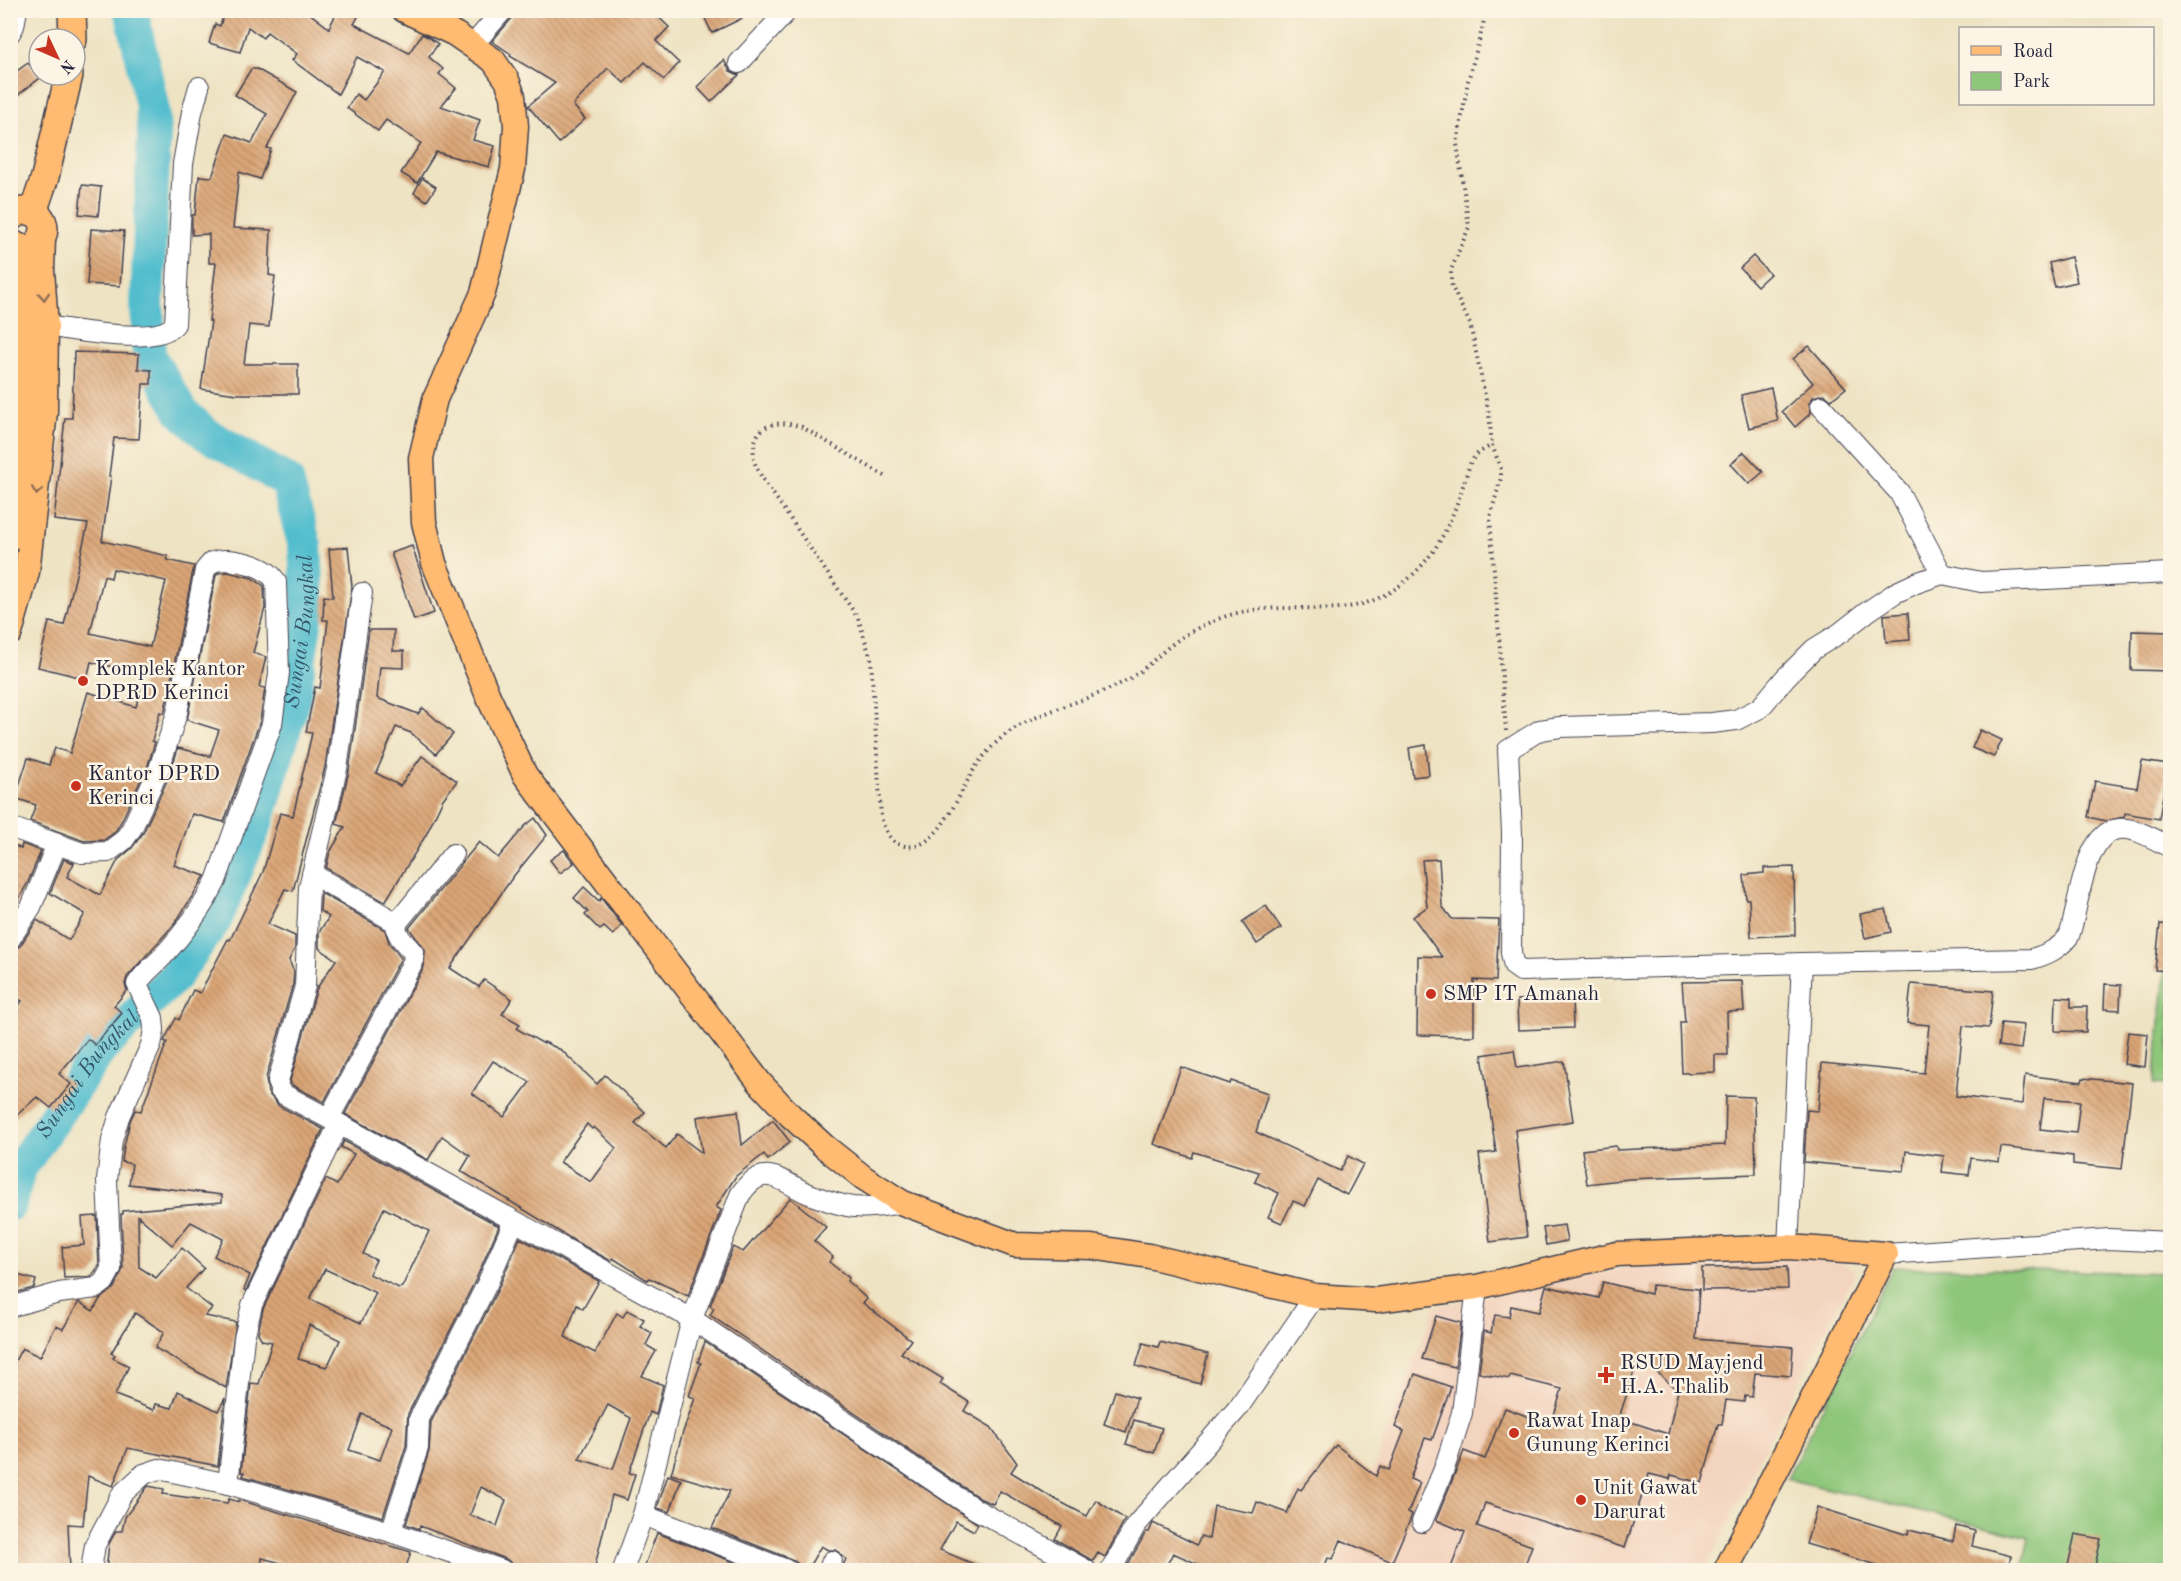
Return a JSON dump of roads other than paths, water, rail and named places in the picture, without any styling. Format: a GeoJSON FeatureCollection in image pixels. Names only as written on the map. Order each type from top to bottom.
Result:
{"type":"FeatureCollection","features":[{"type":"Feature","properties":{"kind":"highway"},"geometry":{"type":"LineString","coordinates":[[72,10],[73,27]]}},
{"type":"Feature","properties":{"kind":"highway"},"geometry":{"type":"LineString","coordinates":[[14,245],[27,249],[36,245],[43,238],[44,228],[41,218],[22,215],[45,177],[66,87]]}},
{"type":"Feature","properties":{"kind":"main road"},"geometry":{"type":"LineString","coordinates":[[404,10],[455,34],[494,60],[507,80],[513,96],[516,126],[516,147],[508,191],[483,293],[435,399],[425,435],[421,458],[424,522],[434,563],[488,696],[525,775],[760,1083],[825,1147],[864,1178],[903,1203],[1015,1245],[1092,1247],[1149,1256],[1315,1296],[1376,1300],[1477,1287],[1617,1254],[1788,1247],[1886,1254],[1726,1570]]}},
{"type":"Feature","properties":{"kind":"main road"},"geometry":{"type":"LineString","coordinates":[[10,633],[27,572],[45,412],[46,327],[42,270],[43,238]]}},
{"type":"Feature","properties":{"kind":"main road"},"geometry":{"type":"LineString","coordinates":[[10,538],[20,471],[23,412],[23,298],[14,245]]}},
{"type":"Feature","properties":{"kind":"street"},"geometry":{"type":"LineString","coordinates":[[10,33],[17,10]]}},
{"type":"Feature","properties":{"kind":"street"},"geometry":{"type":"LineString","coordinates":[[473,45],[503,10]]}},
{"type":"Feature","properties":{"kind":"street"},"geometry":{"type":"LineString","coordinates":[[739,63],[788,10]]}},
{"type":"Feature","properties":{"kind":"street"},"geometry":{"type":"LineString","coordinates":[[46,327],[134,336],[159,334],[168,331],[176,324],[183,164],[192,112],[200,87]]}},
{"type":"Feature","properties":{"kind":"street"},"geometry":{"type":"LineString","coordinates":[[1821,406],[1899,492],[1942,574]]}},
{"type":"Feature","properties":{"kind":"street"},"geometry":{"type":"LineString","coordinates":[[10,827],[82,853],[108,852],[124,840],[132,828],[159,769],[177,713],[205,570],[212,562],[221,560],[256,566],[270,573],[276,582],[279,674],[272,724],[216,881],[197,914],[165,954],[141,978],[137,986],[153,1018],[153,1037],[122,1109],[112,1140],[107,1180],[112,1262],[109,1275],[105,1282],[96,1288],[59,1293],[10,1307]]}},
{"type":"Feature","properties":{"kind":"street"},"geometry":{"type":"LineString","coordinates":[[2170,573],[1981,582],[1942,574],[1916,583],[1867,612],[1814,649],[1785,678],[1760,708],[1736,720],[1712,723],[1560,727],[1540,730],[1508,750],[1512,833],[1511,953],[1514,966],[1521,971],[2032,959],[2049,954],[2062,945],[2069,936],[2087,862],[2099,840],[2118,829],[2134,831],[2170,847]]}},
{"type":"Feature","properties":{"kind":"street"},"geometry":{"type":"LineString","coordinates":[[362,593],[337,769],[312,874],[307,909],[305,986],[278,1086],[285,1095],[692,1319],[975,1509],[1086,1570]]}},
{"type":"Feature","properties":{"kind":"street"},"geometry":{"type":"LineString","coordinates":[[10,939],[31,907],[57,844]]}},
{"type":"Feature","properties":{"kind":"street"},"geometry":{"type":"LineString","coordinates":[[228,1484],[244,1338],[252,1305],[334,1121],[413,962],[414,954],[398,934],[397,923],[453,855]]}},
{"type":"Feature","properties":{"kind":"street"},"geometry":{"type":"LineString","coordinates":[[312,874],[397,923]]}},
{"type":"Feature","properties":{"kind":"street"},"geometry":{"type":"LineString","coordinates":[[1788,1247],[1802,963]]}},
{"type":"Feature","properties":{"kind":"street"},"geometry":{"type":"LineString","coordinates":[[623,1570],[644,1515],[692,1319],[740,1196],[751,1182],[761,1176],[770,1175],[808,1193],[845,1206],[862,1207],[903,1203]]}},
{"type":"Feature","properties":{"kind":"street"},"geometry":{"type":"LineString","coordinates":[[391,1532],[418,1448],[419,1419],[487,1284],[514,1221]]}},
{"type":"Feature","properties":{"kind":"street"},"geometry":{"type":"LineString","coordinates":[[1886,1254],[2109,1239],[2170,1242]]}},
{"type":"Feature","properties":{"kind":"street"},"geometry":{"type":"LineString","coordinates":[[1422,1522],[1444,1469],[1462,1413],[1477,1287]]}},
{"type":"Feature","properties":{"kind":"street"},"geometry":{"type":"LineString","coordinates":[[1111,1570],[1141,1519],[1238,1408],[1315,1296]]}},
{"type":"Feature","properties":{"kind":"street"},"geometry":{"type":"LineString","coordinates":[[91,1570],[95,1545],[122,1494],[144,1474],[159,1469],[228,1484],[391,1532],[502,1570]]}},
{"type":"Feature","properties":{"kind":"street"},"geometry":{"type":"LineString","coordinates":[[644,1515],[787,1570]]}},
{"type":"Feature","properties":{"kind":"waterway","name":"Sungai Bungkal"},"geometry":{"type":"LineString","coordinates":[[10,1204],[19,1170],[100,1050],[174,977],[215,920],[257,821],[293,701],[308,604],[305,546],[287,481],[206,434],[182,412],[149,356],[147,304],[154,134],[152,106],[130,10]]}},
{"type":"Feature","properties":{"kind":"place","name":"Komplek Kantor DPRD Kerinci"},"geometry":{"type":"Point","coordinates":[83,681]}},
{"type":"Feature","properties":{"kind":"place","name":"Kantor DPRD Kerinci"},"geometry":{"type":"Point","coordinates":[76,786]}},
{"type":"Feature","properties":{"kind":"place","name":"SMP IT Amanah"},"geometry":{"type":"Point","coordinates":[1431,994]}},
{"type":"Feature","properties":{"kind":"place","name":"RSUD Mayjend H.A. Thalib"},"geometry":{"type":"Point","coordinates":[1606,1375]}},
{"type":"Feature","properties":{"kind":"place","name":"Rawat Inap Gunung Kerinci"},"geometry":{"type":"Point","coordinates":[1514,1433]}},
{"type":"Feature","properties":{"kind":"place","name":"Unit Gawat Darurat"},"geometry":{"type":"Point","coordinates":[1581,1500]}}]}
